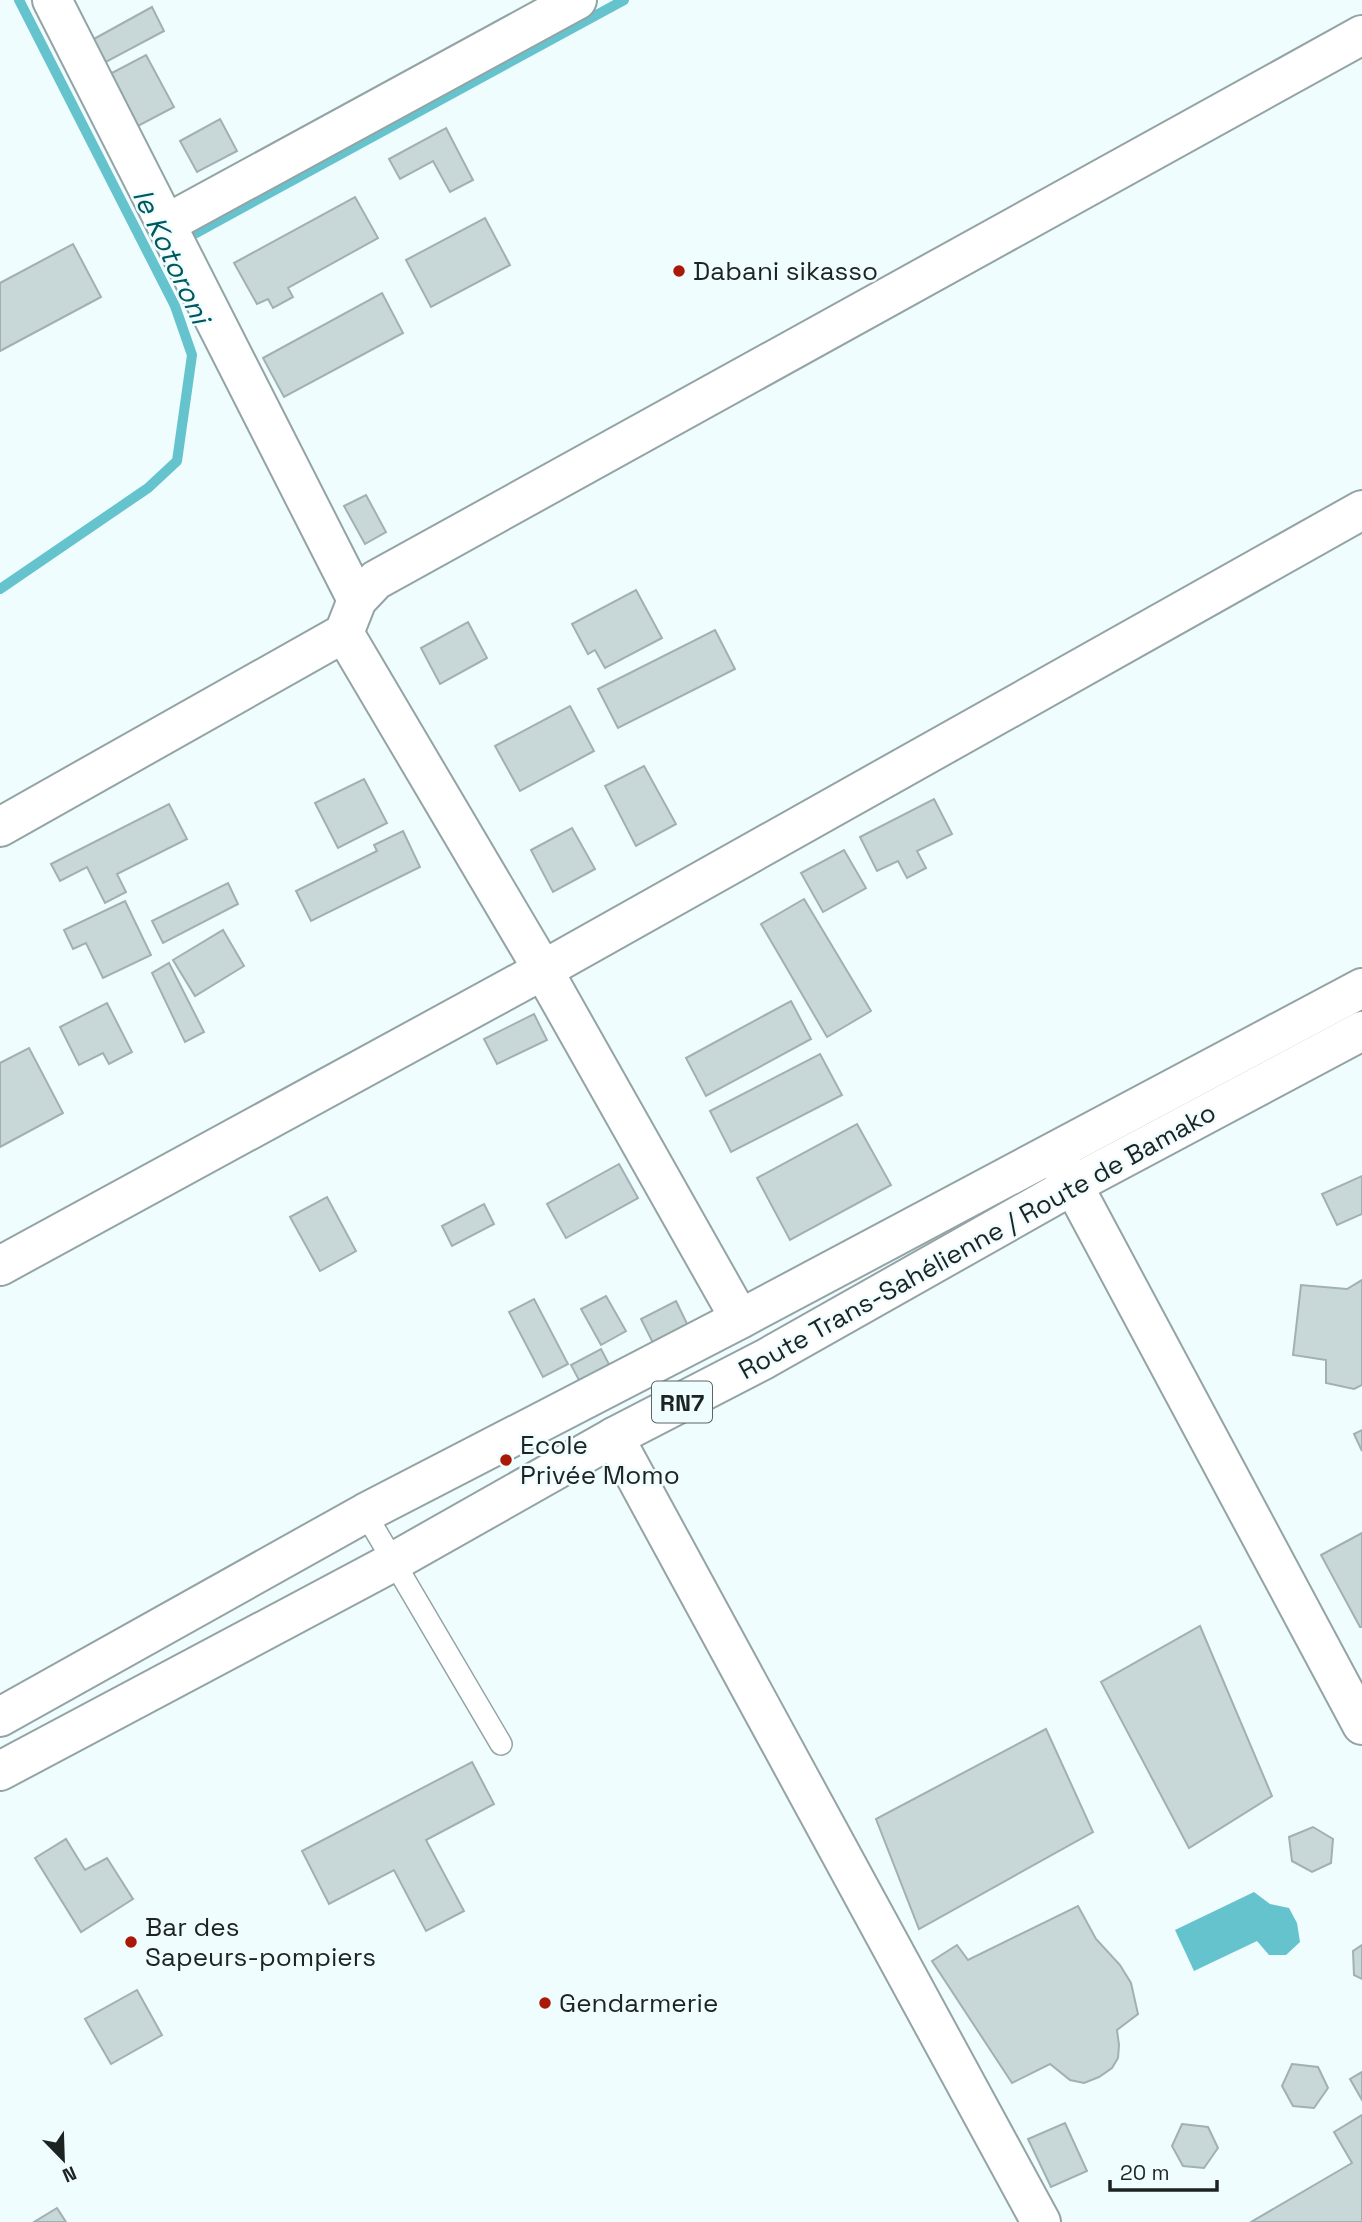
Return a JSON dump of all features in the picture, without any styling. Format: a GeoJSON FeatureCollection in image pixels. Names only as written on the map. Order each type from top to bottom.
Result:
{"type":"FeatureCollection","features":[{"type":"Feature","properties":{"kind":"main road"},"geometry":{"type":"LineString","coordinates":[[52,0],[166,224],[351,616],[544,970],[740,1319]]}},
{"type":"Feature","properties":{"kind":"main road"},"geometry":{"type":"LineString","coordinates":[[166,224],[577,0]]}},
{"type":"Feature","properties":{"kind":"main road"},"geometry":{"type":"LineString","coordinates":[[0,827],[351,616],[376,580],[388,573],[1362,35]]}},
{"type":"Feature","properties":{"kind":"main road"},"geometry":{"type":"LineString","coordinates":[[0,1266],[544,970],[1362,510]]}},
{"type":"Feature","properties":{"kind":"main road","name":"Route Trans-Sahélienne / Route de Bamako"},"geometry":{"type":"LineString","coordinates":[[0,1717],[365,1513],[740,1319],[1362,988]]}},
{"type":"Feature","properties":{"kind":"main road","name":"Route Trans-Sahélienne / Route de Bamako"},"geometry":{"type":"LineString","coordinates":[[0,1771],[393,1562],[614,1437],[765,1359],[1073,1185],[1362,1031]]}},
{"type":"Feature","properties":{"kind":"main road"},"geometry":{"type":"LineString","coordinates":[[1052,1153],[1073,1185],[1362,1725]]}},
{"type":"Feature","properties":{"kind":"main road"},"geometry":{"type":"LineString","coordinates":[[614,1437],[1041,2222]]}},
{"type":"Feature","properties":{"kind":"lane"},"geometry":{"type":"LineString","coordinates":[[365,1513],[501,1744]]}},
{"type":"Feature","properties":{"kind":"water"},"geometry":{"type":"Polygon","coordinates":[[[1254,1892],[1270,1904],[1289,1908],[1297,1923],[1300,1942],[1286,1955],[1269,1955],[1257,1941],[1194,1971],[1175,1930],[1254,1892]]]}},
{"type":"Feature","properties":{"kind":"building"},"geometry":{"type":"Polygon","coordinates":[[[152,7],[164,31],[104,63],[92,40],[152,7]]]}},
{"type":"Feature","properties":{"kind":"building"},"geometry":{"type":"Polygon","coordinates":[[[146,55],[174,107],[138,126],[110,74],[146,55]]]}},
{"type":"Feature","properties":{"kind":"building"},"geometry":{"type":"Polygon","coordinates":[[[220,119],[237,151],[197,172],[180,141],[220,119]]]}},
{"type":"Feature","properties":{"kind":"building"},"geometry":{"type":"Polygon","coordinates":[[[446,128],[473,180],[450,192],[433,161],[400,179],[389,159],[446,128]]]}},
{"type":"Feature","properties":{"kind":"building"},"geometry":{"type":"Polygon","coordinates":[[[355,197],[378,238],[288,288],[293,297],[273,308],[268,299],[257,304],[234,263],[355,197]]]}},
{"type":"Feature","properties":{"kind":"building"},"geometry":{"type":"Polygon","coordinates":[[[485,218],[510,265],[431,307],[406,260],[485,218]]]}},
{"type":"Feature","properties":{"kind":"building"},"geometry":{"type":"Polygon","coordinates":[[[73,244],[101,297],[0,351],[0,283],[73,244]]]}},
{"type":"Feature","properties":{"kind":"building"},"geometry":{"type":"Polygon","coordinates":[[[382,293],[403,333],[284,397],[263,358],[382,293]]]}},
{"type":"Feature","properties":{"kind":"building"},"geometry":{"type":"Polygon","coordinates":[[[366,495],[386,532],[365,544],[344,506],[366,495]]]}},
{"type":"Feature","properties":{"kind":"building"},"geometry":{"type":"Polygon","coordinates":[[[636,590],[662,638],[605,668],[595,650],[588,654],[572,624],[636,590]]]}},
{"type":"Feature","properties":{"kind":"building"},"geometry":{"type":"Polygon","coordinates":[[[468,622],[487,658],[440,684],[421,648],[468,622]]]}},
{"type":"Feature","properties":{"kind":"building"},"geometry":{"type":"Polygon","coordinates":[[[715,630],[735,669],[618,728],[598,689],[715,630]]]}},
{"type":"Feature","properties":{"kind":"building"},"geometry":{"type":"Polygon","coordinates":[[[570,706],[594,751],[520,791],[495,746],[570,706]]]}},
{"type":"Feature","properties":{"kind":"building"},"geometry":{"type":"Polygon","coordinates":[[[644,766],[676,824],[636,846],[605,786],[644,766]]]}},
{"type":"Feature","properties":{"kind":"building"},"geometry":{"type":"Polygon","coordinates":[[[364,779],[387,823],[338,848],[315,803],[364,779]]]}},
{"type":"Feature","properties":{"kind":"building"},"geometry":{"type":"Polygon","coordinates":[[[934,799],[952,834],[917,851],[926,868],[907,878],[898,861],[877,871],[860,837],[934,799]]]}},
{"type":"Feature","properties":{"kind":"building"},"geometry":{"type":"Polygon","coordinates":[[[169,804],[187,839],[117,874],[126,892],[105,903],[87,867],[60,881],[51,864],[169,804]]]}},
{"type":"Feature","properties":{"kind":"building"},"geometry":{"type":"Polygon","coordinates":[[[572,828],[595,869],[553,892],[531,850],[572,828]]]}},
{"type":"Feature","properties":{"kind":"building"},"geometry":{"type":"Polygon","coordinates":[[[403,831],[420,867],[311,921],[296,891],[377,851],[374,845],[403,831]]]}},
{"type":"Feature","properties":{"kind":"building"},"geometry":{"type":"Polygon","coordinates":[[[844,850],[866,888],[823,912],[801,873],[844,850]]]}},
{"type":"Feature","properties":{"kind":"building"},"geometry":{"type":"Polygon","coordinates":[[[228,883],[238,904],[163,943],[152,921],[228,883]]]}},
{"type":"Feature","properties":{"kind":"building"},"geometry":{"type":"Polygon","coordinates":[[[804,899],[871,1011],[827,1037],[761,924],[804,899]]]}},
{"type":"Feature","properties":{"kind":"building"},"geometry":{"type":"Polygon","coordinates":[[[125,901],[151,955],[103,978],[86,943],[73,949],[64,930],[125,901]]]}},
{"type":"Feature","properties":{"kind":"building"},"geometry":{"type":"Polygon","coordinates":[[[223,930],[244,966],[195,996],[173,960],[223,930]]]}},
{"type":"Feature","properties":{"kind":"building"},"geometry":{"type":"Polygon","coordinates":[[[169,963],[204,1032],[185,1042],[152,973],[169,963]]]}},
{"type":"Feature","properties":{"kind":"building"},"geometry":{"type":"Polygon","coordinates":[[[791,1001],[811,1039],[706,1096],[686,1058],[791,1001]]]}},
{"type":"Feature","properties":{"kind":"building"},"geometry":{"type":"Polygon","coordinates":[[[107,1003],[132,1052],[109,1064],[103,1053],[79,1065],[60,1027],[107,1003]]]}},
{"type":"Feature","properties":{"kind":"building"},"geometry":{"type":"Polygon","coordinates":[[[534,1014],[547,1040],[497,1064],[484,1039],[534,1014]]]}},
{"type":"Feature","properties":{"kind":"building"},"geometry":{"type":"Polygon","coordinates":[[[29,1048],[63,1113],[0,1147],[0,1063],[29,1048]]]}},
{"type":"Feature","properties":{"kind":"building"},"geometry":{"type":"Polygon","coordinates":[[[820,1054],[842,1095],[731,1152],[710,1111],[820,1054]]]}},
{"type":"Feature","properties":{"kind":"building"},"geometry":{"type":"Polygon","coordinates":[[[857,1124],[891,1185],[790,1240],[757,1178],[857,1124]]]}},
{"type":"Feature","properties":{"kind":"building"},"geometry":{"type":"Polygon","coordinates":[[[619,1164],[638,1198],[566,1238],[547,1204],[619,1164]]]}},
{"type":"Feature","properties":{"kind":"building"},"geometry":{"type":"Polygon","coordinates":[[[1362,1176],[1362,1214],[1337,1225],[1322,1194],[1362,1176]]]}},
{"type":"Feature","properties":{"kind":"building"},"geometry":{"type":"Polygon","coordinates":[[[327,1197],[356,1251],[320,1271],[290,1217],[327,1197]]]}},
{"type":"Feature","properties":{"kind":"building"},"geometry":{"type":"Polygon","coordinates":[[[484,1204],[494,1224],[452,1246],[442,1226],[484,1204]]]}},
{"type":"Feature","properties":{"kind":"building"},"geometry":{"type":"Polygon","coordinates":[[[1362,1280],[1362,1385],[1354,1389],[1326,1383],[1326,1360],[1293,1355],[1301,1285],[1347,1289],[1362,1280]]]}},
{"type":"Feature","properties":{"kind":"building"},"geometry":{"type":"Polygon","coordinates":[[[606,1296],[626,1331],[601,1345],[581,1309],[606,1296]]]}},
{"type":"Feature","properties":{"kind":"building"},"geometry":{"type":"Polygon","coordinates":[[[534,1299],[568,1364],[543,1377],[509,1312],[534,1299]]]}},
{"type":"Feature","properties":{"kind":"building"},"geometry":{"type":"Polygon","coordinates":[[[676,1301],[690,1330],[655,1347],[641,1319],[676,1301]]]}},
{"type":"Feature","properties":{"kind":"building"},"geometry":{"type":"Polygon","coordinates":[[[601,1349],[611,1368],[581,1384],[571,1365],[601,1349]]]}},
{"type":"Feature","properties":{"kind":"building"},"geometry":{"type":"Polygon","coordinates":[[[1362,1430],[1362,1451],[1354,1434],[1362,1430]]]}},
{"type":"Feature","properties":{"kind":"building"},"geometry":{"type":"Polygon","coordinates":[[[1362,1533],[1362,1627],[1360,1627],[1321,1555],[1362,1533]]]}},
{"type":"Feature","properties":{"kind":"building"},"geometry":{"type":"Polygon","coordinates":[[[1200,1626],[1272,1796],[1189,1848],[1101,1682],[1200,1626]]]}},
{"type":"Feature","properties":{"kind":"building"},"geometry":{"type":"Polygon","coordinates":[[[1046,1729],[1093,1832],[919,1929],[876,1819],[1046,1729]]]}},
{"type":"Feature","properties":{"kind":"building"},"geometry":{"type":"Polygon","coordinates":[[[472,1762],[494,1804],[426,1840],[464,1911],[426,1931],[394,1870],[329,1904],[302,1851],[472,1762]]]}},
{"type":"Feature","properties":{"kind":"building"},"geometry":{"type":"Polygon","coordinates":[[[1313,1827],[1333,1839],[1331,1863],[1312,1872],[1292,1861],[1289,1837],[1313,1827]]]}},
{"type":"Feature","properties":{"kind":"building"},"geometry":{"type":"Polygon","coordinates":[[[66,1839],[85,1870],[107,1858],[133,1899],[81,1932],[35,1858],[66,1839]]]}},
{"type":"Feature","properties":{"kind":"building"},"geometry":{"type":"Polygon","coordinates":[[[1078,1906],[1096,1939],[1120,1965],[1131,1983],[1138,2014],[1117,2030],[1118,2058],[1112,2068],[1099,2077],[1084,2083],[1070,2080],[1050,2064],[1012,2083],[932,1961],[957,1945],[968,1960],[1078,1906]]]}},
{"type":"Feature","properties":{"kind":"building"},"geometry":{"type":"Polygon","coordinates":[[[1362,1945],[1362,1979],[1354,1975],[1353,1951],[1362,1945]]]}},
{"type":"Feature","properties":{"kind":"building"},"geometry":{"type":"Polygon","coordinates":[[[137,1990],[162,2035],[111,2064],[85,2019],[137,1990]]]}},
{"type":"Feature","properties":{"kind":"building"},"geometry":{"type":"Polygon","coordinates":[[[1292,2064],[1318,2067],[1328,2088],[1314,2108],[1293,2106],[1282,2086],[1292,2064]]]}},
{"type":"Feature","properties":{"kind":"building"},"geometry":{"type":"Polygon","coordinates":[[[1362,2072],[1362,2100],[1350,2079],[1362,2072]]]}},
{"type":"Feature","properties":{"kind":"building"},"geometry":{"type":"Polygon","coordinates":[[[1362,2115],[1362,2222],[1251,2222],[1352,2163],[1334,2132],[1362,2115]]]}},
{"type":"Feature","properties":{"kind":"building"},"geometry":{"type":"Polygon","coordinates":[[[1065,2123],[1087,2171],[1051,2187],[1028,2139],[1065,2123]]]}},
{"type":"Feature","properties":{"kind":"building"},"geometry":{"type":"Polygon","coordinates":[[[1182,2124],[1208,2127],[1218,2148],[1204,2168],[1183,2166],[1172,2146],[1182,2124]]]}},
{"type":"Feature","properties":{"kind":"building"},"geometry":{"type":"Polygon","coordinates":[[[57,2208],[66,2222],[34,2222],[57,2208]]]}},
{"type":"Feature","properties":{"kind":"waterway","name":"le Kotoroni"},"geometry":{"type":"LineString","coordinates":[[0,589],[148,488],[177,461],[192,355],[175,306],[19,0]]}},
{"type":"Feature","properties":{"kind":"waterway"},"geometry":{"type":"LineString","coordinates":[[196,233],[624,0]]}},
{"type":"Feature","properties":{"kind":"place","name":"Dabani sikasso"},"geometry":{"type":"Point","coordinates":[679,271]}},
{"type":"Feature","properties":{"kind":"place","name":"Ecole Privée Momo"},"geometry":{"type":"Point","coordinates":[506,1460]}},
{"type":"Feature","properties":{"kind":"place","name":"Bar des Sapeurs-pompiers"},"geometry":{"type":"Point","coordinates":[131,1942]}},
{"type":"Feature","properties":{"kind":"place","name":"Gendarmerie"},"geometry":{"type":"Point","coordinates":[545,2003]}}]}
